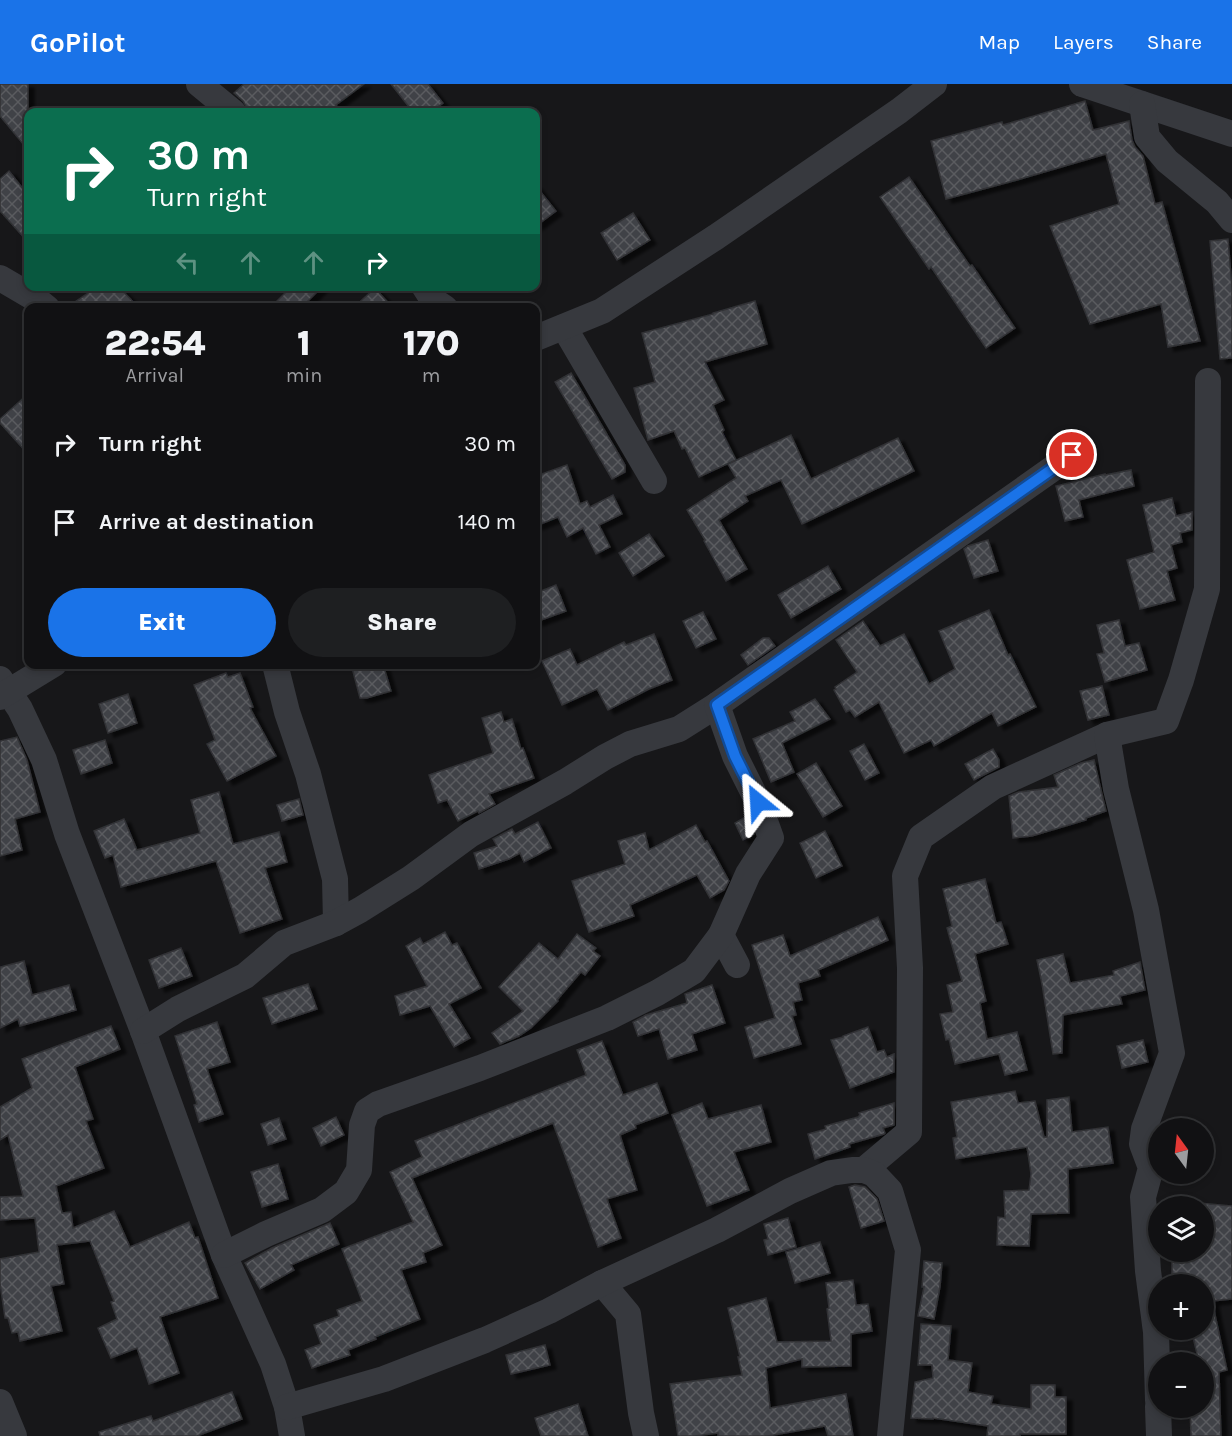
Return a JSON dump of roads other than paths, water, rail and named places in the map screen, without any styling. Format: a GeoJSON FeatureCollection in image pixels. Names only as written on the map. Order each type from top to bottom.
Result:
{"type":"FeatureCollection","features":[{"type":"Feature","properties":{"kind":"street"},"geometry":{"type":"LineString","coordinates":[[199,84],[227,108]]}},
{"type":"Feature","properties":{"kind":"street"},"geometry":{"type":"LineString","coordinates":[[540,336],[602,312],[716,237],[899,111],[934,84]]}},
{"type":"Feature","properties":{"kind":"street"},"geometry":{"type":"LineString","coordinates":[[1082,84],[1232,134]]}},
{"type":"Feature","properties":{"kind":"street"},"geometry":{"type":"LineString","coordinates":[[1142,104],[1147,137],[1167,161],[1216,202],[1232,220]]}},
{"type":"Feature","properties":{"kind":"street"},"geometry":{"type":"LineString","coordinates":[[0,278],[41,303]]}},
{"type":"Feature","properties":{"kind":"street"},"geometry":{"type":"LineString","coordinates":[[427,291],[438,303]]}},
{"type":"Feature","properties":{"kind":"street"},"geometry":{"type":"LineString","coordinates":[[564,327],[654,481]]}},
{"type":"Feature","properties":{"kind":"street"},"geometry":{"type":"LineString","coordinates":[[864,1170],[909,1132],[909,968],[905,876],[921,837],[993,787],[1107,735],[1166,721],[1208,590],[1208,381]]}},
{"type":"Feature","properties":{"kind":"street"},"geometry":{"type":"LineString","coordinates":[[143,1031],[178,1010],[245,976],[284,943],[336,923],[360,910],[411,878],[471,834],[605,757],[630,744],[679,729],[717,705],[1072,455]]}},
{"type":"Feature","properties":{"kind":"street"},"geometry":{"type":"LineString","coordinates":[[44,669],[3,690],[20,709],[44,760],[67,834],[143,1031],[224,1255],[273,1364],[287,1407],[292,1436]]}},
{"type":"Feature","properties":{"kind":"street"},"geometry":{"type":"LineString","coordinates":[[275,669],[308,774],[335,879],[336,923]]}},
{"type":"Feature","properties":{"kind":"street"},"geometry":{"type":"LineString","coordinates":[[224,1255],[322,1210],[346,1192],[358,1170],[362,1125],[367,1111],[378,1104],[480,1068],[608,1018],[694,971],[722,934],[748,874],[771,838],[758,802],[735,756],[717,705]]}},
{"type":"Feature","properties":{"kind":"street"},"geometry":{"type":"LineString","coordinates":[[1107,735],[1116,789],[1146,910],[1172,1053],[1144,1129],[1142,1144],[1152,1168],[1143,1197],[1157,1352]]}},
{"type":"Feature","properties":{"kind":"street"},"geometry":{"type":"LineString","coordinates":[[335,879],[360,910]]}},
{"type":"Feature","properties":{"kind":"street"},"geometry":{"type":"LineString","coordinates":[[722,934],[737,965]]}},
{"type":"Feature","properties":{"kind":"street"},"geometry":{"type":"LineString","coordinates":[[287,1407],[384,1379],[485,1340],[717,1230],[790,1191],[831,1173],[864,1170],[873,1174],[890,1191],[908,1250],[890,1436]]}},
{"type":"Feature","properties":{"kind":"street"},"geometry":{"type":"LineString","coordinates":[[602,1283],[628,1314],[646,1436]]}},
{"type":"Feature","properties":{"kind":"street"},"geometry":{"type":"LineString","coordinates":[[0,1402],[14,1436]]}},
{"type":"Feature","properties":{"kind":"street"},"geometry":{"type":"LineString","coordinates":[[1158,1418],[1158,1436]]}}]}
